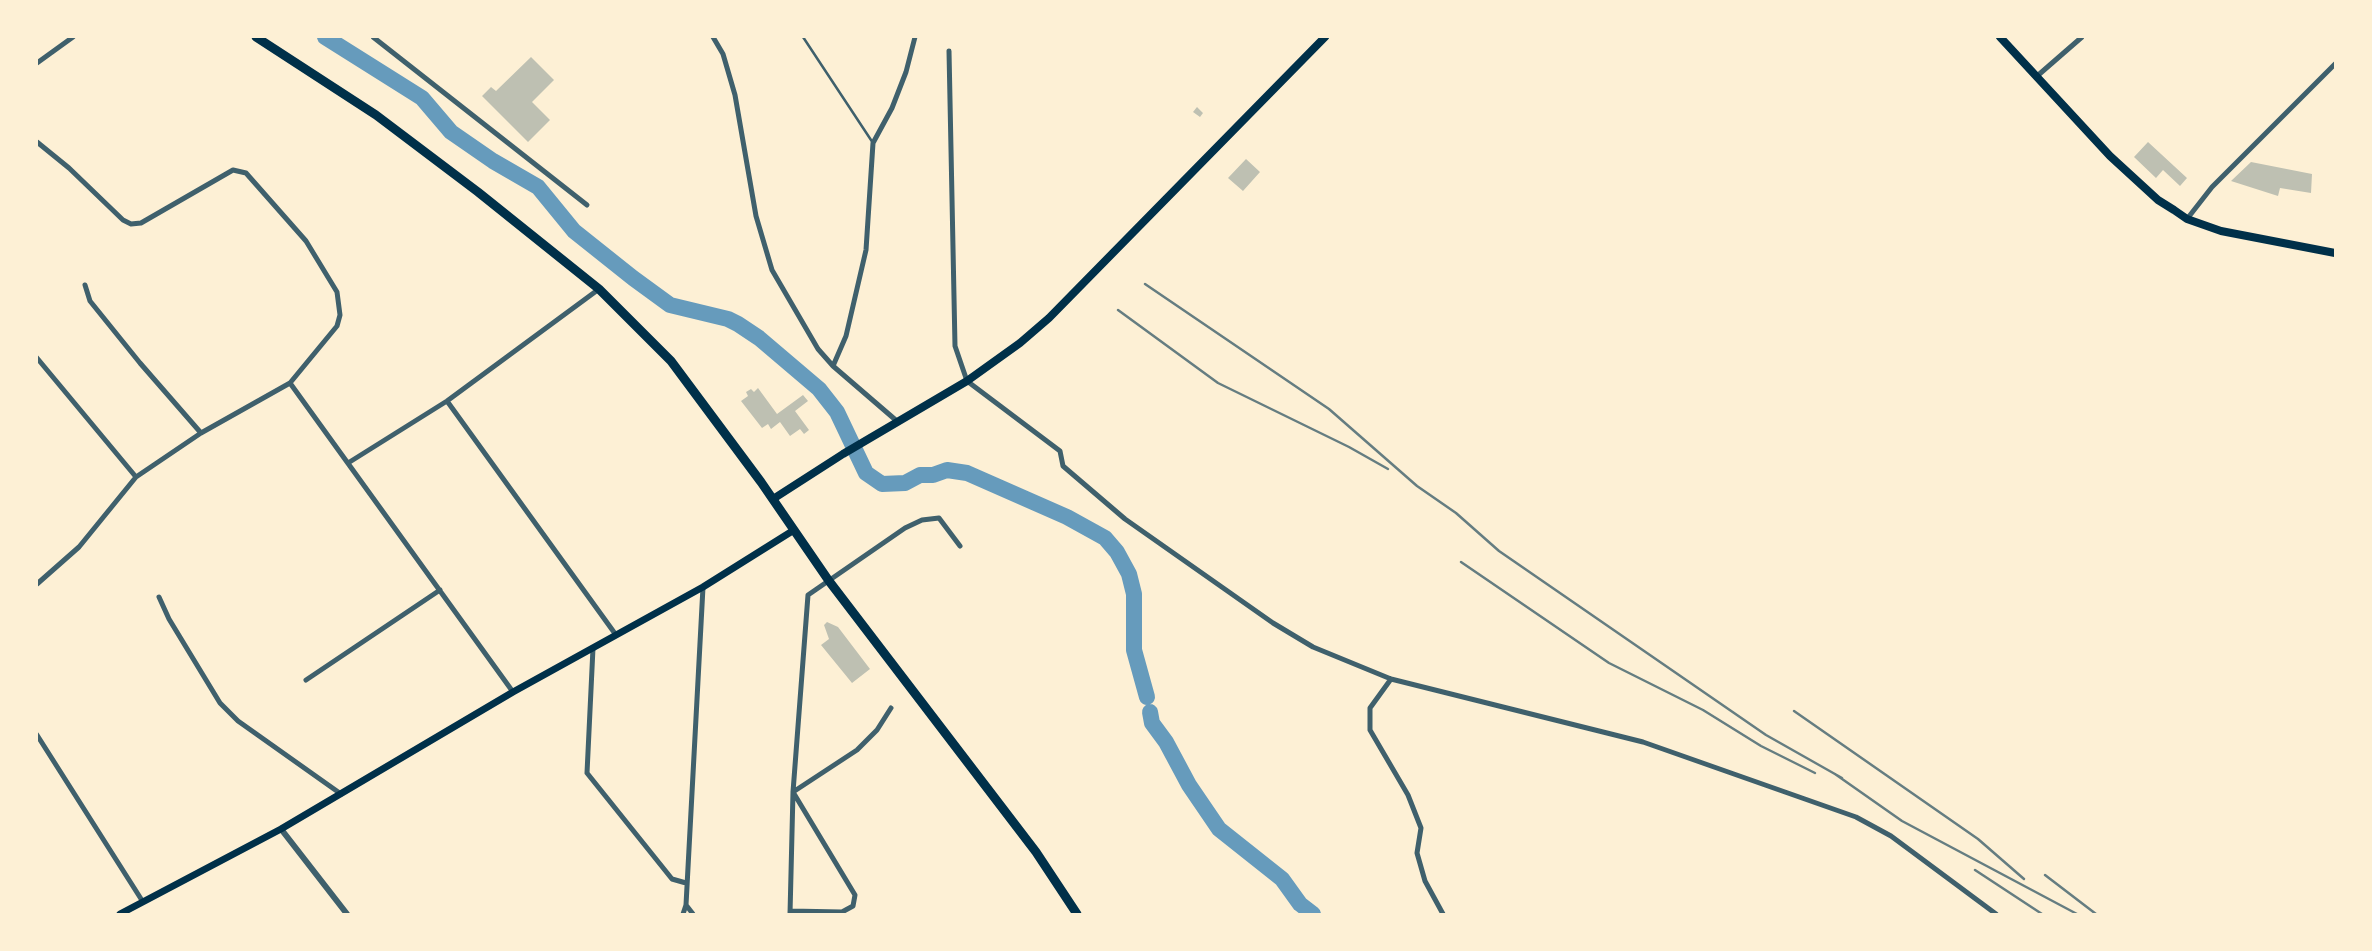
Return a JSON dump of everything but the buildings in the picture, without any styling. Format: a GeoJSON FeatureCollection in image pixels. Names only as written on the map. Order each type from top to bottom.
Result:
{"type":"FeatureCollection","features":[{"type":"Feature","properties":{"kind":"highway"},"geometry":{"type":"LineString","coordinates":[[256,37],[376,115],[478,192],[598,289],[671,360],[773,499],[829,581],[1028,841],[1077,914]]}},
{"type":"Feature","properties":{"kind":"main road"},"geometry":{"type":"LineString","coordinates":[[773,499],[1020,343],[1049,318],[1325,37]]}},
{"type":"Feature","properties":{"kind":"main road"},"geometry":{"type":"LineString","coordinates":[[2000,37],[2127,172],[2158,200],[2188,219],[2244,236],[2335,253]]}},
{"type":"Feature","properties":{"kind":"main road"},"geometry":{"type":"LineString","coordinates":[[120,914],[281,829],[513,692],[703,586],[794,530]]}},
{"type":"Feature","properties":{"kind":"street"},"geometry":{"type":"LineString","coordinates":[[37,63],[73,37]]}},
{"type":"Feature","properties":{"kind":"street"},"geometry":{"type":"LineString","coordinates":[[373,37],[587,205]]}},
{"type":"Feature","properties":{"kind":"street"},"geometry":{"type":"LineString","coordinates":[[713,37],[723,54],[736,95],[756,216],[772,270],[818,349],[833,366],[898,422]]}},
{"type":"Feature","properties":{"kind":"street"},"geometry":{"type":"LineString","coordinates":[[833,366],[846,336],[866,250],[873,143],[892,108],[906,72],[915,37]]}},
{"type":"Feature","properties":{"kind":"street"},"geometry":{"type":"LineString","coordinates":[[2036,77],[2082,37]]}},
{"type":"Feature","properties":{"kind":"street"},"geometry":{"type":"LineString","coordinates":[[948,51],[955,346],[966,378],[1060,451],[1063,466],[1125,519],[1273,623],[1313,647],[1391,679],[1643,742],[1856,817],[1891,836],[1996,914]]}},
{"type":"Feature","properties":{"kind":"street"},"geometry":{"type":"LineString","coordinates":[[2188,219],[2212,187],[2335,64]]}},
{"type":"Feature","properties":{"kind":"street"},"geometry":{"type":"LineString","coordinates":[[37,142],[123,220],[131,224],[141,222],[233,170],[246,173],[306,241],[337,292],[340,315],[337,326],[290,383],[201,433],[136,477],[79,547],[37,584]]}},
{"type":"Feature","properties":{"kind":"street"},"geometry":{"type":"LineString","coordinates":[[85,285],[90,300],[98,311],[201,433]]}},
{"type":"Feature","properties":{"kind":"street"},"geometry":{"type":"LineString","coordinates":[[348,463],[447,401],[598,289]]}},
{"type":"Feature","properties":{"kind":"street"},"geometry":{"type":"LineString","coordinates":[[37,358],[136,477]]}},
{"type":"Feature","properties":{"kind":"street"},"geometry":{"type":"LineString","coordinates":[[37,374],[44,368]]}},
{"type":"Feature","properties":{"kind":"street"},"geometry":{"type":"LineString","coordinates":[[290,383],[513,692]]}},
{"type":"Feature","properties":{"kind":"street"},"geometry":{"type":"LineString","coordinates":[[447,401],[616,635]]}},
{"type":"Feature","properties":{"kind":"street"},"geometry":{"type":"LineString","coordinates":[[793,792],[855,895],[853,906],[842,912],[790,913],[793,792],[808,595],[905,528],[922,520],[939,518],[960,546]]}},
{"type":"Feature","properties":{"kind":"street"},"geometry":{"type":"LineString","coordinates":[[683,914],[686,905],[703,586]]}},
{"type":"Feature","properties":{"kind":"street"},"geometry":{"type":"LineString","coordinates":[[306,680],[440,590]]}},
{"type":"Feature","properties":{"kind":"street"},"geometry":{"type":"LineString","coordinates":[[159,597],[169,619],[220,703],[238,721],[341,794]]}},
{"type":"Feature","properties":{"kind":"street"},"geometry":{"type":"LineString","coordinates":[[593,648],[587,773],[672,879],[686,883]]}},
{"type":"Feature","properties":{"kind":"street"},"geometry":{"type":"LineString","coordinates":[[1391,679],[1370,708],[1370,730],[1408,795],[1421,828],[1417,853],[1425,881],[1443,914]]}},
{"type":"Feature","properties":{"kind":"street"},"geometry":{"type":"LineString","coordinates":[[793,792],[857,750],[877,730],[891,708]]}},
{"type":"Feature","properties":{"kind":"street"},"geometry":{"type":"LineString","coordinates":[[37,735],[143,902]]}},
{"type":"Feature","properties":{"kind":"street"},"geometry":{"type":"LineString","coordinates":[[281,829],[347,914]]}},
{"type":"Feature","properties":{"kind":"street"},"geometry":{"type":"LineString","coordinates":[[686,905],[693,914]]}},
{"type":"Feature","properties":{"kind":"lane"},"geometry":{"type":"LineString","coordinates":[[803,37],[873,143]]}},
{"type":"Feature","properties":{"kind":"waterway"},"geometry":{"type":"LineString","coordinates":[[325,37],[422,98],[451,132],[538,187],[574,231],[670,305],[728,319],[759,338],[819,389],[837,412],[866,473],[882,484],[905,483],[920,475],[933,475],[947,470],[967,473],[1067,517],[1105,538],[1117,552],[1129,574],[1134,594],[1134,650],[1147,697]]}},
{"type":"Feature","properties":{"kind":"waterway"},"geometry":{"type":"LineString","coordinates":[[1150,712],[1152,723],[1219,829],[1282,879],[1300,904],[1313,914]]}},
{"type":"Feature","properties":{"kind":"railway"},"geometry":{"type":"LineString","coordinates":[[1145,284],[1329,409],[1417,486],[1456,513],[1499,551],[1766,735],[1842,778]]}},
{"type":"Feature","properties":{"kind":"railway"},"geometry":{"type":"LineString","coordinates":[[1118,310],[1218,383],[1388,469]]}},
{"type":"Feature","properties":{"kind":"railway"},"geometry":{"type":"LineString","coordinates":[[1461,562],[1609,663],[1703,710],[1761,746],[1815,773]]}},
{"type":"Feature","properties":{"kind":"railway"},"geometry":{"type":"LineString","coordinates":[[1794,711],[1978,839],[2024,879]]}},
{"type":"Feature","properties":{"kind":"railway"},"geometry":{"type":"LineString","coordinates":[[1835,774],[1902,821],[2077,914]]}},
{"type":"Feature","properties":{"kind":"railway"},"geometry":{"type":"LineString","coordinates":[[1975,870],[2042,914]]}},
{"type":"Feature","properties":{"kind":"railway"},"geometry":{"type":"LineString","coordinates":[[2045,875],[2096,914]]}}]}
